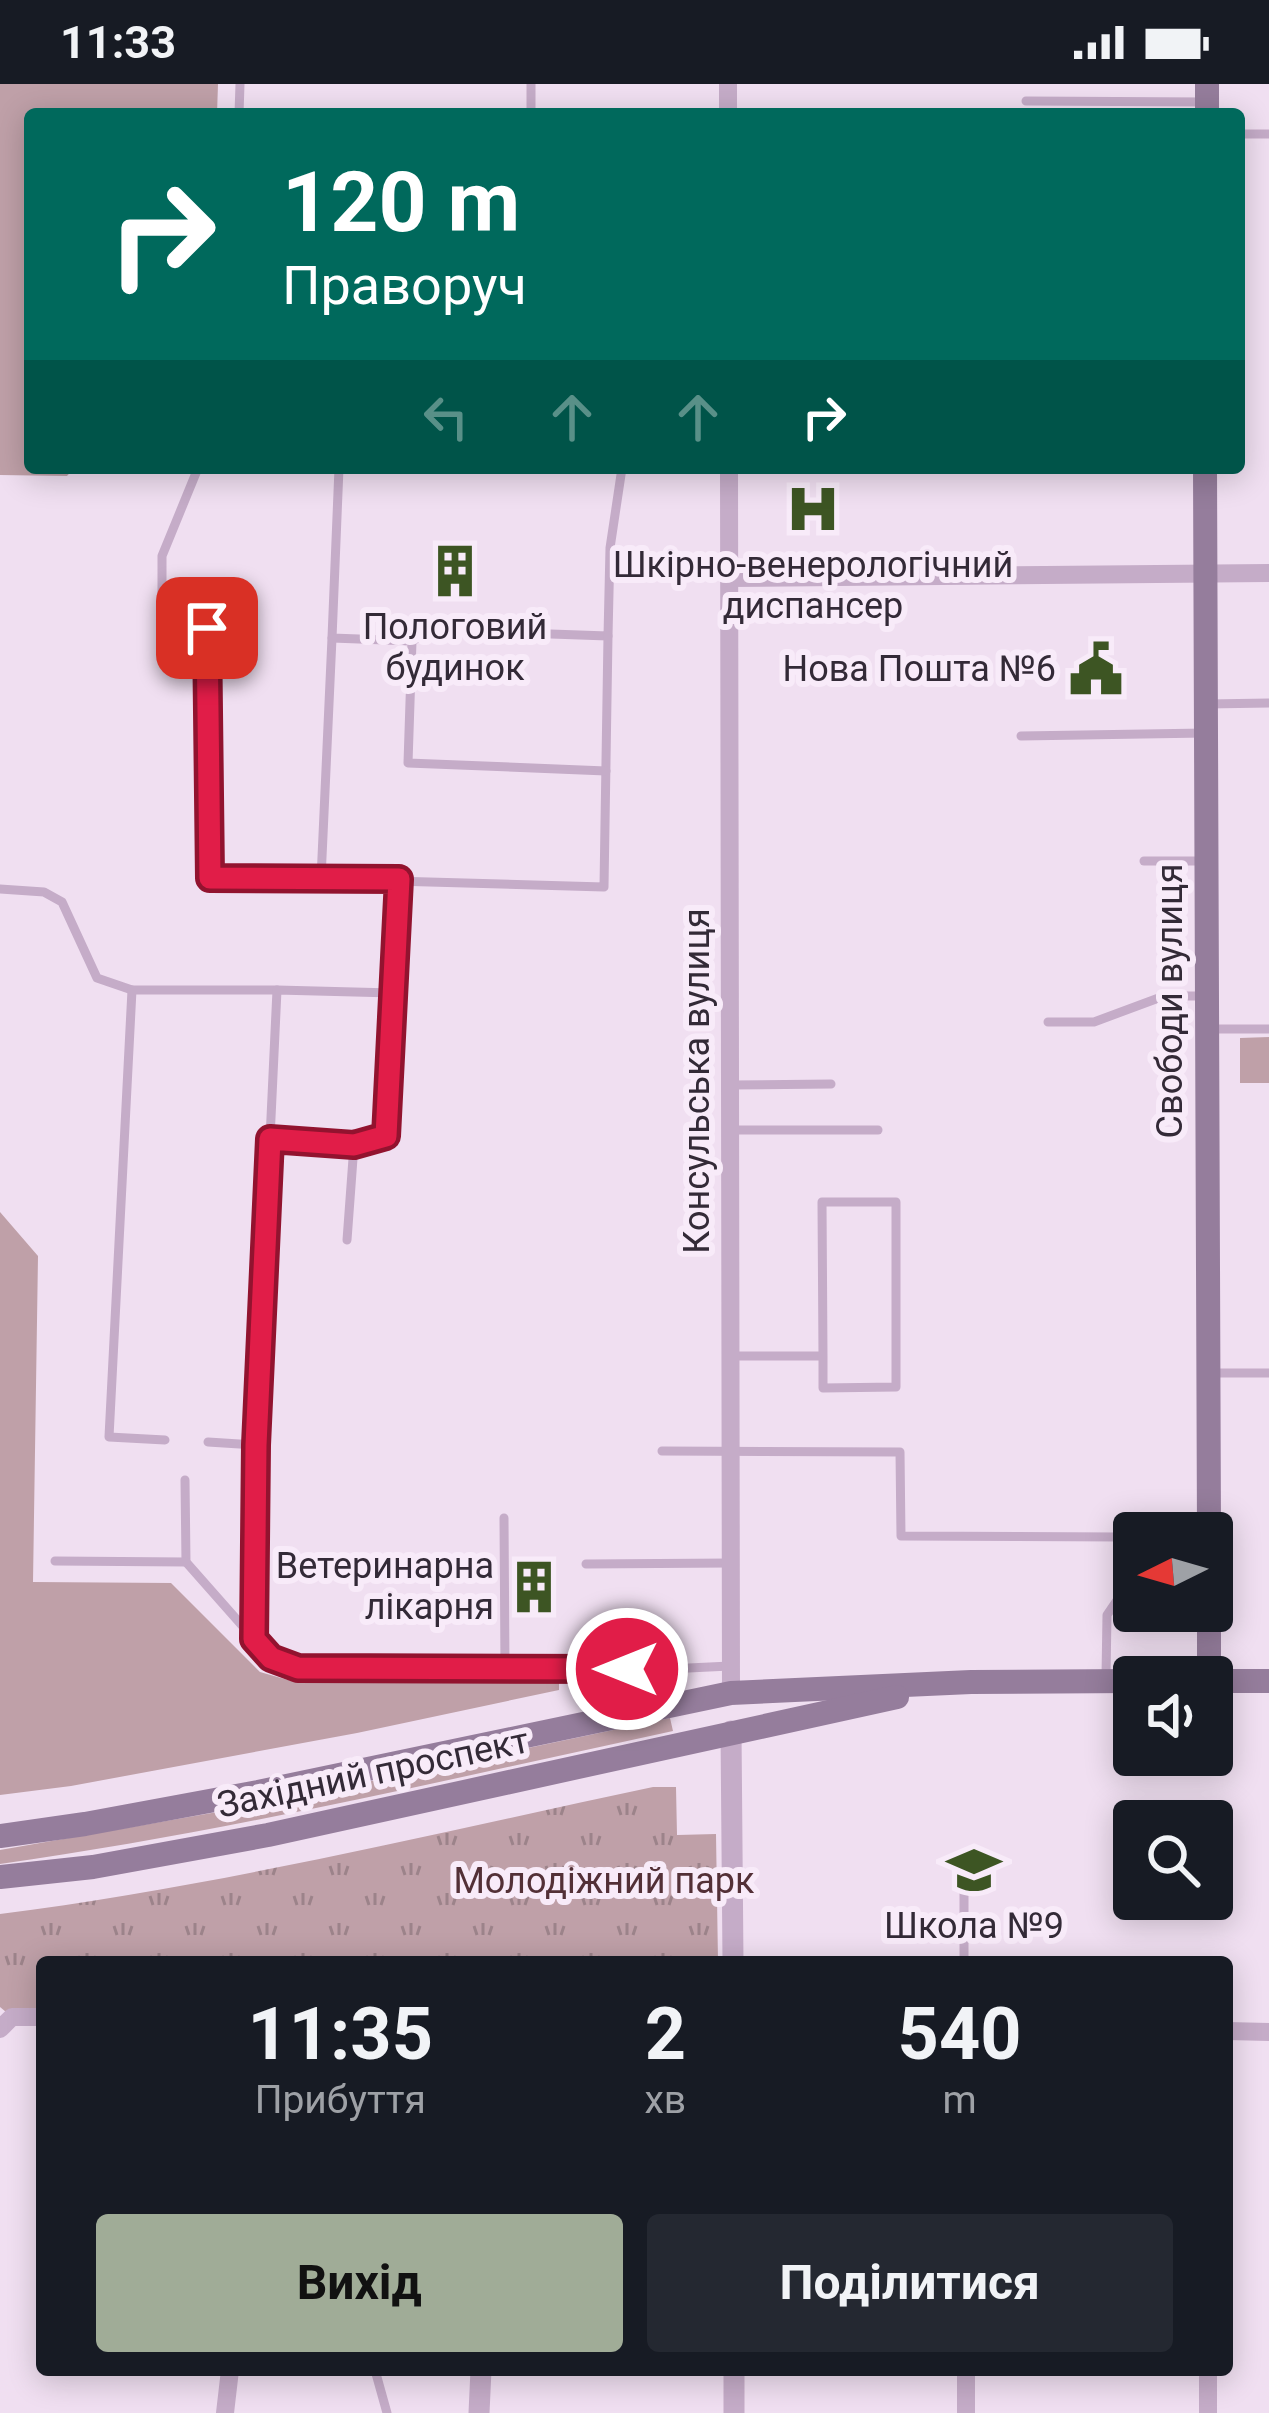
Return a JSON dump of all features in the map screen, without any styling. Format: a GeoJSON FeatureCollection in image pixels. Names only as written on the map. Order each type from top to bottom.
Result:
{"type":"FeatureCollection","features":[{"type":"Feature","properties":{"kind":"main road","name":"Свободи вулиця"},"geometry":{"type":"LineString","coordinates":[[1205,474],[1209,1512]]}},
{"type":"Feature","properties":{"kind":"main road"},"geometry":{"type":"LineString","coordinates":[[1233,1680],[1269,1681]]}},
{"type":"Feature","properties":{"kind":"main road","name":"Західний проспект"},"geometry":{"type":"LineString","coordinates":[[0,1835],[258,1792],[731,1693],[971,1682],[1113,1682]]}},
{"type":"Feature","properties":{"kind":"main road","name":"Західний проспект"},"geometry":{"type":"LineString","coordinates":[[0,1877],[92,1867],[268,1835],[971,1682]]}},
{"type":"Feature","properties":{"kind":"main road"},"geometry":{"type":"LineString","coordinates":[[731,1693],[731,1731]]}},
{"type":"Feature","properties":{"kind":"street","name":"Консульська вулиця"},"geometry":{"type":"LineString","coordinates":[[729,474],[731,1693]]}},
{"type":"Feature","properties":{"kind":"street"},"geometry":{"type":"LineString","coordinates":[[729,578],[1269,573]]}},
{"type":"Feature","properties":{"kind":"street"},"geometry":{"type":"LineString","coordinates":[[731,1731],[733,1956]]}},
{"type":"Feature","properties":{"kind":"street"},"geometry":{"type":"LineString","coordinates":[[6,2023],[36,2018]]}},
{"type":"Feature","properties":{"kind":"street"},"geometry":{"type":"LineString","coordinates":[[1233,2031],[1269,2032]]}},
{"type":"Feature","properties":{"kind":"street"},"geometry":{"type":"LineString","coordinates":[[225,2413],[229,2376]]}},
{"type":"Feature","properties":{"kind":"street"},"geometry":{"type":"LineString","coordinates":[[479,2413],[482,2376]]}},
{"type":"Feature","properties":{"kind":"street"},"geometry":{"type":"LineString","coordinates":[[734,2376],[734,2413]]}},
{"type":"Feature","properties":{"kind":"street"},"geometry":{"type":"LineString","coordinates":[[966,2376],[966,2413]]}},
{"type":"Feature","properties":{"kind":"street"},"geometry":{"type":"LineString","coordinates":[[1208,2376],[1208,2413]]}},
{"type":"Feature","properties":{"kind":"lane"},"geometry":{"type":"LineString","coordinates":[[1026,101],[1207,100]]}},
{"type":"Feature","properties":{"kind":"lane"},"geometry":{"type":"LineString","coordinates":[[196,474],[162,556],[162,628],[207,628],[210,878],[604,887],[610,548],[621,474]]}},
{"type":"Feature","properties":{"kind":"lane"},"geometry":{"type":"LineString","coordinates":[[321,879],[340,474]]}},
{"type":"Feature","properties":{"kind":"lane"},"geometry":{"type":"LineString","coordinates":[[332,638],[412,641],[433,630],[608,636]]}},
{"type":"Feature","properties":{"kind":"lane"},"geometry":{"type":"LineString","coordinates":[[412,641],[408,763],[606,771]]}},
{"type":"Feature","properties":{"kind":"lane"},"geometry":{"type":"LineString","coordinates":[[1205,704],[1269,703]]}},
{"type":"Feature","properties":{"kind":"lane"},"geometry":{"type":"LineString","coordinates":[[1021,736],[1205,733]]}},
{"type":"Feature","properties":{"kind":"lane"},"geometry":{"type":"LineString","coordinates":[[1144,861],[1206,860]]}},
{"type":"Feature","properties":{"kind":"lane"},"geometry":{"type":"LineString","coordinates":[[270,1139],[354,1145],[386,1136],[399,879]]}},
{"type":"Feature","properties":{"kind":"lane"},"geometry":{"type":"LineString","coordinates":[[0,889],[44,892],[62,902],[97,978],[133,990],[393,993]]}},
{"type":"Feature","properties":{"kind":"lane"},"geometry":{"type":"LineString","coordinates":[[133,990],[109,1437],[165,1440]]}},
{"type":"Feature","properties":{"kind":"lane"},"geometry":{"type":"LineString","coordinates":[[254,1639],[256,1445],[277,990]]}},
{"type":"Feature","properties":{"kind":"lane"},"geometry":{"type":"LineString","coordinates":[[1048,1022],[1094,1022],[1164,996],[1207,996]]}},
{"type":"Feature","properties":{"kind":"lane"},"geometry":{"type":"LineString","coordinates":[[1207,1030],[1269,1029]]}},
{"type":"Feature","properties":{"kind":"lane"},"geometry":{"type":"LineString","coordinates":[[730,1085],[831,1084]]}},
{"type":"Feature","properties":{"kind":"lane"},"geometry":{"type":"LineString","coordinates":[[730,1130],[878,1130]]}},
{"type":"Feature","properties":{"kind":"lane"},"geometry":{"type":"LineString","coordinates":[[347,1240],[354,1145]]}},
{"type":"Feature","properties":{"kind":"lane"},"geometry":{"type":"LineString","coordinates":[[822,1202],[896,1202],[896,1387],[823,1388],[823,1356],[822,1202]]}},
{"type":"Feature","properties":{"kind":"lane"},"geometry":{"type":"LineString","coordinates":[[730,1356],[823,1356]]}},
{"type":"Feature","properties":{"kind":"lane"},"geometry":{"type":"LineString","coordinates":[[1208,1373],[1269,1373]]}},
{"type":"Feature","properties":{"kind":"lane"},"geometry":{"type":"LineString","coordinates":[[208,1442],[256,1445]]}},
{"type":"Feature","properties":{"kind":"lane"},"geometry":{"type":"LineString","coordinates":[[662,1451],[900,1452],[901,1536],[1122,1537],[1122,1593],[1107,1616],[1106,1682]]}},
{"type":"Feature","properties":{"kind":"lane"},"geometry":{"type":"LineString","coordinates":[[185,1480],[186,1562],[271,1658],[298,1668],[731,1666]]}},
{"type":"Feature","properties":{"kind":"lane"},"geometry":{"type":"LineString","coordinates":[[504,1517],[505,1668]]}},
{"type":"Feature","properties":{"kind":"lane"},"geometry":{"type":"LineString","coordinates":[[55,1561],[186,1562]]}},
{"type":"Feature","properties":{"kind":"lane"},"geometry":{"type":"LineString","coordinates":[[586,1564],[731,1563]]}},
{"type":"Feature","properties":{"kind":"lane"},"geometry":{"type":"LineString","coordinates":[[964,1886],[964,1956]]}},
{"type":"Feature","properties":{"kind":"lane"},"geometry":{"type":"LineString","coordinates":[[377,2376],[387,2413]]}},
{"type":"Feature","properties":{"kind":"green space"},"geometry":{"type":"Polygon","coordinates":[[[0,84],[218,84],[217,108],[24,108],[24,474],[69,474],[0,475],[0,84]]]}},
{"type":"Feature","properties":{"kind":"green space"},"geometry":{"type":"Polygon","coordinates":[[[1269,1037],[1269,1083],[1240,1083],[1240,1038],[1269,1037]]]}},
{"type":"Feature","properties":{"kind":"green space"},"geometry":{"type":"Polygon","coordinates":[[[0,1212],[38,1256],[33,1582],[171,1583],[260,1672],[295,1682],[559,1682],[559,1690],[357,1733],[0,1795],[0,1212]]]}},
{"type":"Feature","properties":{"kind":"green space"},"geometry":{"type":"Polygon","coordinates":[[[670,1718],[673,1731],[506,1768],[254,1821],[0,1864],[0,1850],[263,1804],[670,1718]]]}},
{"type":"Feature","properties":{"kind":"green space","name":"Молодіжний парк"},"geometry":{"type":"Polygon","coordinates":[[[653,1787],[676,1787],[677,1835],[716,1834],[718,1956],[36,1956],[36,2017],[12,2017],[0,2007],[0,1914],[246,1874],[653,1787]]]}},
{"type":"Feature","properties":{"kind":"place","name":"Шкірно-венерологічний диспансер"},"geometry":{"type":"Point","coordinates":[813,509]}},
{"type":"Feature","properties":{"kind":"place","name":"Пологовий будинок"},"geometry":{"type":"Point","coordinates":[455,571]}},
{"type":"Feature","properties":{"kind":"place","name":"Нова Пошта №6"},"geometry":{"type":"Point","coordinates":[1096,669]}},
{"type":"Feature","properties":{"kind":"place","name":"Ветеринарна лікарня"},"geometry":{"type":"Point","coordinates":[534,1587]}},
{"type":"Feature","properties":{"kind":"place","name":"Школа №9"},"geometry":{"type":"Point","coordinates":[974,1870]}},
{"type":"Feature","properties":{"kind":"route"},"geometry":{"type":"LineString","coordinates":[[207,628],[210,878],[399,879],[386,1136],[354,1145],[270,1139],[256,1445],[254,1639],[271,1658],[298,1668],[627,1669]]}}]}
